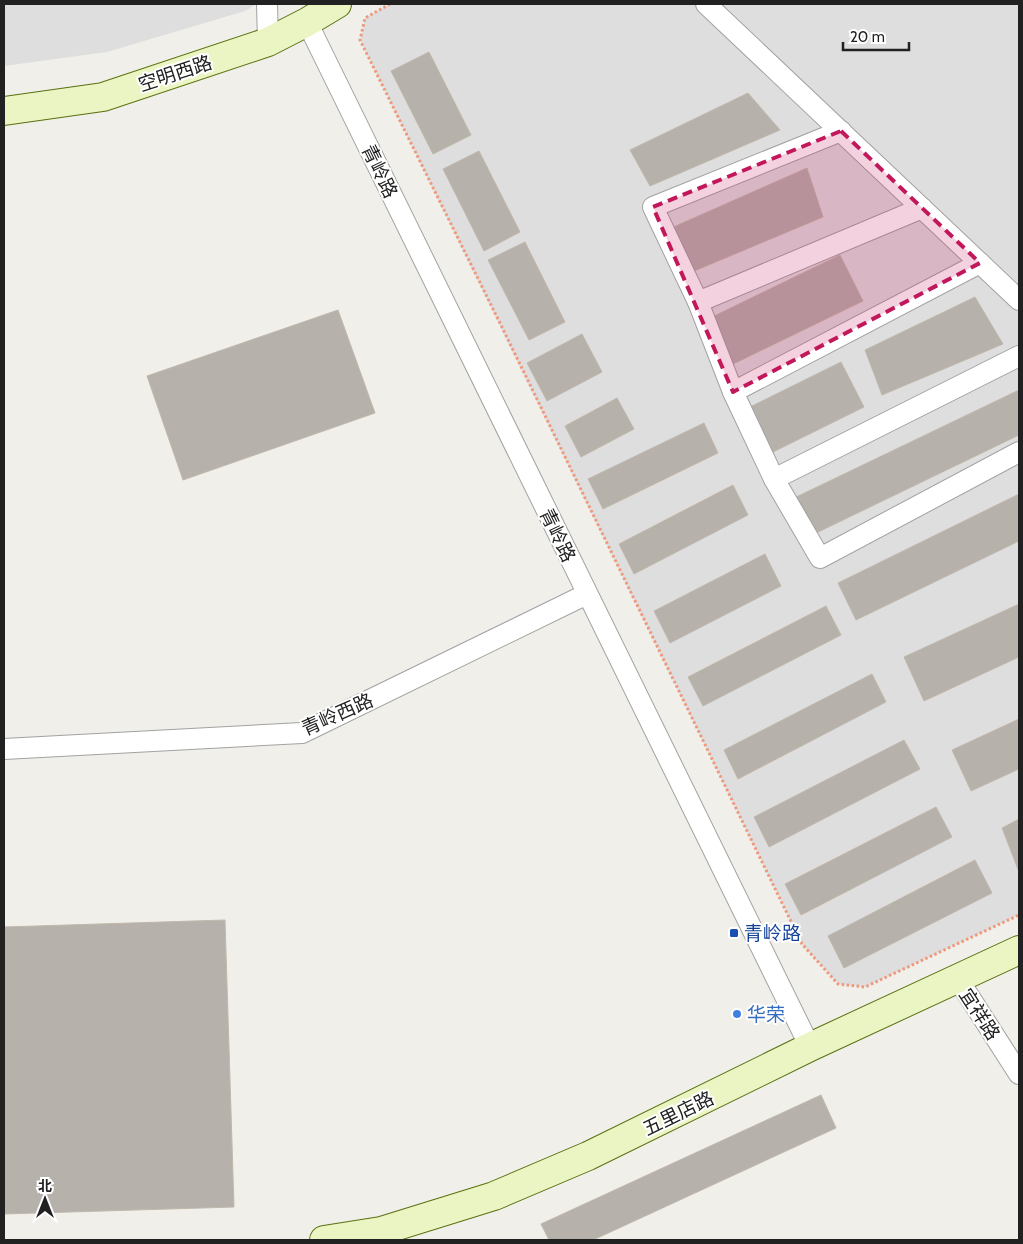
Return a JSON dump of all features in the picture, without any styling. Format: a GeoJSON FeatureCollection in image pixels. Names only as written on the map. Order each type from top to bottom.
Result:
{"type":"FeatureCollection","features":[{"type":"Feature","properties":{"kind":"main road","name":"空明西路"},"geometry":{"type":"LineString","coordinates":[[4,111],[103,97],[268,42],[337,4]]}},
{"type":"Feature","properties":{"kind":"main road","name":"五里店路"},"geometry":{"type":"LineString","coordinates":[[324,1240],[383,1236],[494,1196],[588,1156],[810,1047],[1019,950]]}},
{"type":"Feature","properties":{"kind":"street"},"geometry":{"type":"LineString","coordinates":[[267,4],[268,42]]}},
{"type":"Feature","properties":{"kind":"street"},"geometry":{"type":"LineString","coordinates":[[706,4],[1019,300]]}},
{"type":"Feature","properties":{"kind":"street","name":"青岭路"},"geometry":{"type":"LineString","coordinates":[[307,22],[810,1047]]}},
{"type":"Feature","properties":{"kind":"street"},"geometry":{"type":"LineString","coordinates":[[841,132],[653,206],[698,302],[733,392],[774,478],[820,558],[1019,452]]}},
{"type":"Feature","properties":{"kind":"street"},"geometry":{"type":"LineString","coordinates":[[698,302],[922,208]]}},
{"type":"Feature","properties":{"kind":"street"},"geometry":{"type":"LineString","coordinates":[[733,392],[980,263]]}},
{"type":"Feature","properties":{"kind":"street"},"geometry":{"type":"LineString","coordinates":[[774,478],[1019,356]]}},
{"type":"Feature","properties":{"kind":"street","name":"青岭西路"},"geometry":{"type":"LineString","coordinates":[[4,749],[302,733],[588,594]]}},
{"type":"Feature","properties":{"kind":"street","name":"宜祥路"},"geometry":{"type":"LineString","coordinates":[[958,979],[1019,1074]]}},
{"type":"Feature","properties":{"kind":"path"},"geometry":{"type":"LineString","coordinates":[[390,4],[365,18],[360,40],[504,330],[802,944],[838,984],[865,987],[1019,914]]}},
{"type":"Feature","properties":{"kind":"highlighted area"},"geometry":{"type":"Polygon","coordinates":[[[841,131],[980,263],[733,392],[653,207],[841,131]]]}},
{"type":"Feature","properties":{"kind":"shaded area"},"geometry":{"type":"Polygon","coordinates":[[[4,4],[257,4],[245,11],[107,52],[4,66],[4,4]]]}},
{"type":"Feature","properties":{"kind":"shaded area"},"geometry":{"type":"Polygon","coordinates":[[[390,4],[1019,4],[1019,915],[865,987],[838,984],[802,944],[360,40],[365,18],[390,4]]]}},
{"type":"Feature","properties":{"kind":"building"},"geometry":{"type":"Polygon","coordinates":[[[429,52],[471,135],[433,154],[391,71],[429,52]]]}},
{"type":"Feature","properties":{"kind":"building"},"geometry":{"type":"Polygon","coordinates":[[[748,93],[780,130],[650,186],[630,150],[748,93]]]}},
{"type":"Feature","properties":{"kind":"building"},"geometry":{"type":"Polygon","coordinates":[[[479,151],[520,232],[484,251],[443,169],[479,151]]]}},
{"type":"Feature","properties":{"kind":"building"},"geometry":{"type":"Polygon","coordinates":[[[807,168],[823,217],[687,274],[669,229],[807,168]]]}},
{"type":"Feature","properties":{"kind":"building"},"geometry":{"type":"Polygon","coordinates":[[[525,242],[565,322],[529,340],[488,260],[525,242]]]}},
{"type":"Feature","properties":{"kind":"building"},"geometry":{"type":"Polygon","coordinates":[[[840,255],[863,301],[729,366],[706,320],[840,255]]]}},
{"type":"Feature","properties":{"kind":"building"},"geometry":{"type":"Polygon","coordinates":[[[975,297],[1003,344],[882,395],[865,350],[975,297]]]}},
{"type":"Feature","properties":{"kind":"building"},"geometry":{"type":"Polygon","coordinates":[[[338,310],[375,413],[183,480],[147,376],[338,310]]]}},
{"type":"Feature","properties":{"kind":"building"},"geometry":{"type":"Polygon","coordinates":[[[582,334],[602,372],[547,401],[527,363],[582,334]]]}},
{"type":"Feature","properties":{"kind":"building"},"geometry":{"type":"Polygon","coordinates":[[[841,362],[864,407],[769,454],[746,409],[841,362]]]}},
{"type":"Feature","properties":{"kind":"building"},"geometry":{"type":"Polygon","coordinates":[[[1019,390],[1019,435],[810,536],[792,499],[1019,390]]]}},
{"type":"Feature","properties":{"kind":"building"},"geometry":{"type":"Polygon","coordinates":[[[617,398],[634,429],[581,457],[565,426],[617,398]]]}},
{"type":"Feature","properties":{"kind":"building"},"geometry":{"type":"Polygon","coordinates":[[[704,423],[718,453],[603,509],[588,479],[704,423]]]}},
{"type":"Feature","properties":{"kind":"building"},"geometry":{"type":"Polygon","coordinates":[[[733,485],[748,515],[634,574],[619,544],[733,485]]]}},
{"type":"Feature","properties":{"kind":"building"},"geometry":{"type":"Polygon","coordinates":[[[1019,494],[1019,541],[856,620],[838,583],[1019,494]]]}},
{"type":"Feature","properties":{"kind":"building"},"geometry":{"type":"Polygon","coordinates":[[[765,554],[781,586],[670,643],[654,611],[765,554]]]}},
{"type":"Feature","properties":{"kind":"building"},"geometry":{"type":"Polygon","coordinates":[[[1019,604],[1019,657],[924,701],[904,657],[1019,604]]]}},
{"type":"Feature","properties":{"kind":"building"},"geometry":{"type":"Polygon","coordinates":[[[826,606],[841,635],[703,706],[688,677],[826,606]]]}},
{"type":"Feature","properties":{"kind":"building"},"geometry":{"type":"Polygon","coordinates":[[[872,674],[886,702],[738,779],[724,750],[872,674]]]}},
{"type":"Feature","properties":{"kind":"building"},"geometry":{"type":"Polygon","coordinates":[[[1019,719],[1019,769],[971,791],[952,750],[1019,719]]]}},
{"type":"Feature","properties":{"kind":"building"},"geometry":{"type":"Polygon","coordinates":[[[904,740],[920,769],[769,847],[754,817],[904,740]]]}},
{"type":"Feature","properties":{"kind":"building"},"geometry":{"type":"Polygon","coordinates":[[[936,807],[952,837],[801,915],[785,884],[936,807]]]}},
{"type":"Feature","properties":{"kind":"building"},"geometry":{"type":"Polygon","coordinates":[[[1019,819],[1019,872],[1002,828],[1019,819]]]}},
{"type":"Feature","properties":{"kind":"building"},"geometry":{"type":"Polygon","coordinates":[[[975,860],[992,893],[844,968],[828,936],[975,860]]]}},
{"type":"Feature","properties":{"kind":"building"},"geometry":{"type":"Polygon","coordinates":[[[225,920],[234,1207],[4,1214],[4,927],[225,920]]]}},
{"type":"Feature","properties":{"kind":"building"},"geometry":{"type":"Polygon","coordinates":[[[821,1095],[836,1128],[593,1240],[549,1240],[541,1224],[821,1095]]]}},
{"type":"Feature","properties":{"kind":"place","name":"青岭路"},"geometry":{"type":"Point","coordinates":[734,933]}},
{"type":"Feature","properties":{"kind":"place","name":"华荣"},"geometry":{"type":"Point","coordinates":[737,1014]}}]}
